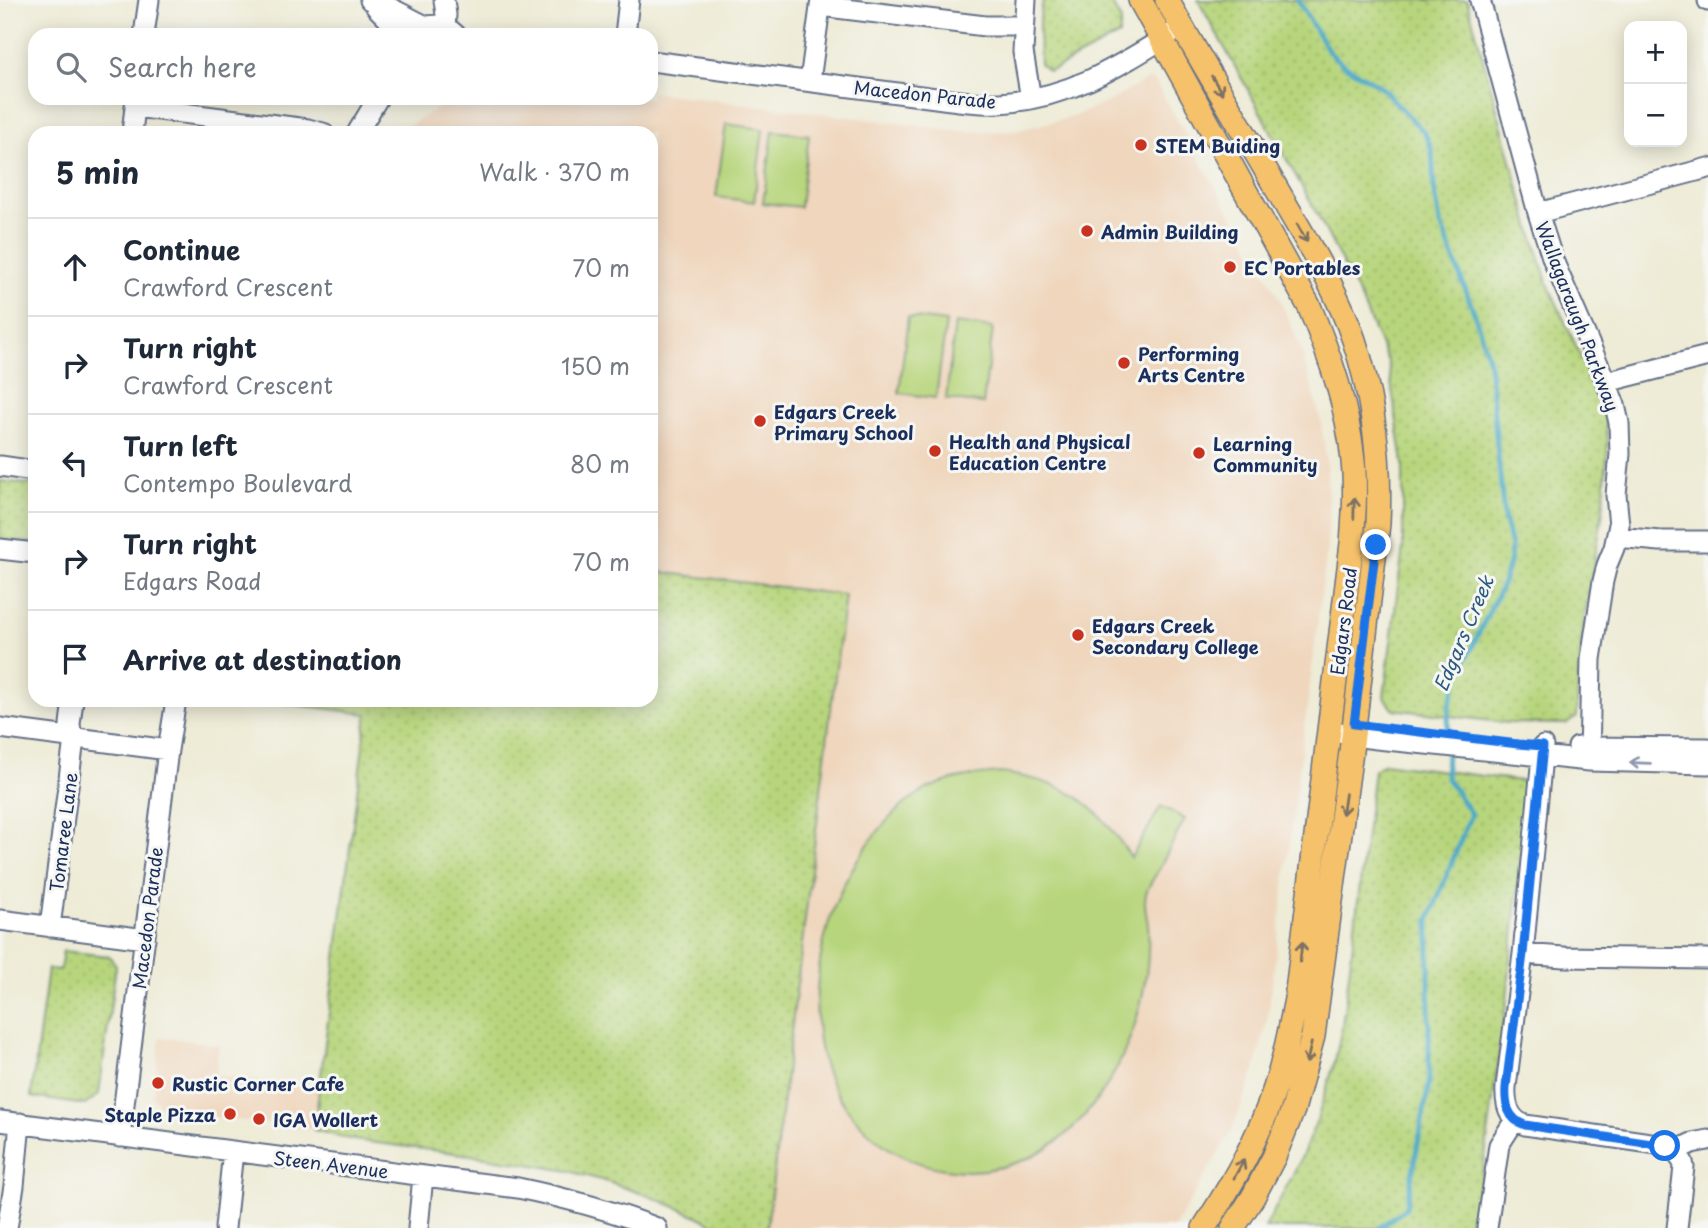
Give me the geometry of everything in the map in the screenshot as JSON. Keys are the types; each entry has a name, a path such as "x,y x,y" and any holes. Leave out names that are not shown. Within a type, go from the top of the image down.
{"main road":[{"name":"Edgars Road","path":"1140,0 1309,306 1328,352 1341,396 1353,462 1354,512 1296,999 1282,1067 1263,1121 1241,1166 1204,1228"},
{"name":"Edgars Road","path":"1167,0 1325,273 1350,330 1374,421 1380,489 1354,730 1313,1036 1293,1110 1274,1157 1233,1228"}],"street":[{"path":"145,28 149,0"},
{"path":"368,0 432,28"},
{"path":"368,0 395,28"},
{"path":"443,28 446,15 444,0"},
{"path":"626,28 629,0"},
{"path":"1026,0 1023,52 1031,99"},
{"name":"Wallagaraugh Parkway","path":"1480,0 1538,213 1558,272 1615,405 1620,437 1616,495 1619,525 1603,581 1591,659 1589,754"},
{"path":"810,81 820,3 985,26 1024,26"},
{"name":"Macedon Parade","path":"658,62 936,99 1000,103 1065,91 1089,81 1182,27"},
{"path":"133,126 136,105"},
{"path":"155,105 289,126"},
{"path":"362,126 376,105"},
{"path":"1538,213 1708,168"},
{"path":"1606,382 1708,356"},
{"path":"0,466 28,470"},
{"path":"1616,537 1708,541"},
{"path":"0,549 28,552"},
{"name":"Tomaree Lane","path":"50,927 74,747 70,724 72,707"},
{"name":"Macedon Parade","path":"120,1137 175,707"},
{"path":"0,728 168,750"},
{"path":"1330,729 1542,751 1708,764"},
{"path":"1589,754 1708,748"},
{"path":"1542,751 1523,954 1506,1087 1507,1107 1518,1123 1657,1144 1675,1151 1684,1167 1677,1228"},
{"path":"0,920 145,939"},
{"path":"1523,954 1708,959"},
{"path":"1487,1228 1499,1145 1515,1120"},
{"name":"Steen Avenue","path":"0,1121 518,1188 565,1198 657,1228"},
{"path":"7,1228 20,1123"},
{"path":"1675,1151 1692,1143 1708,1140"},
{"path":"225,1228 233,1151"},
{"path":"418,1228 423,1175"}],"shaded area":[{"name":"Edgars Creek Secondary College","path":"1148,79 1155,81 1278,296 1301,348 1321,421 1329,516 1327,548 1268,1016 1255,1069 1231,1132 1174,1228 767,1228 845,595 658,572 658,126 409,126 443,105 658,105 658,93 967,132 1015,131 1075,116 1110,101"},
{"path":"160,1037 219,1045 216,1075 319,1088 314,1130 163,1110 153,1096"}],"green space":[{"path":"1043,0 1110,0 1121,21 1119,35 1048,71 1040,64 1039,23"},
{"path":"1198,0 1467,0 1547,282 1600,399 1606,423 1608,442 1603,511 1585,614 1577,717 1566,724 1508,723 1393,709 1384,697 1403,547 1403,463 1388,362 1359,295 1317,214"},
{"path":"726,124 763,129 754,202 716,197"},
{"path":"773,131 809,135 800,207 763,203"},
{"path":"908,317 946,322 936,398 899,393"},
{"path":"955,323 993,328 983,404 946,399"},
{"path":"0,481 28,484 28,542 0,539"},
{"path":"658,572 845,595 767,1228 721,1228 649,1196 569,1171 353,1140 314,1130 367,714 313,707 658,707"},
{"path":"1384,763 1521,781 1528,790 1507,998 1475,1228 1265,1228 1300,1161 1317,1120 1335,1061 1342,1027 1374,770"},
{"path":"1001,773 1045,782 1078,798 1106,822 1131,858 1161,806 1185,819 1147,891 1145,901 1148,957 1142,999 1120,1062 1097,1099 1060,1139 1032,1156 986,1170 945,1169 910,1160 889,1149 861,1125 838,1095 823,1061 817,1028 821,958 828,925 843,887 865,849 893,815 908,801 934,786 962,778"},
{"path":"63,951 109,956 116,965 99,1094 85,1105 31,1097 48,969 60,970"}],"waterway":[{"name":"Edgars Creek","path":"1298,0 1331,54 1345,66 1380,86 1425,133 1432,151 1440,222 1475,315 1489,362 1504,517 1511,547 1510,560 1503,583 1458,676 1449,707 1447,741"},
{"name":"Edgars Creek","path":"1379,1228 1406,1208 1429,1084 1429,920 1471,814 1446,777 1447,751"}],"place":[{"name":"STEM Buiding","path":"1141,145"},
{"name":"Admin Building","path":"1087,231"},
{"name":"EC Portables","path":"1230,267"},
{"name":"Performing Arts Centre","path":"1124,363"},
{"name":"Edgars Creek Primary School","path":"760,421"},
{"name":"Health and Physical Education Centre","path":"935,451"},
{"name":"Learning Community","path":"1199,453"},
{"name":"Edgars Creek Secondary College","path":"1078,635"},
{"name":"Rustic Corner Cafe","path":"158,1083"},
{"name":"Staple Pizza","path":"230,1114"},
{"name":"IGA Wollert","path":"259,1119"}],"route":[{"path":"1376,545 1354,724 1543,746 1523,954 1505,1098 1510,1114 1518,1123 1525,1125 1665,1146"}]}
